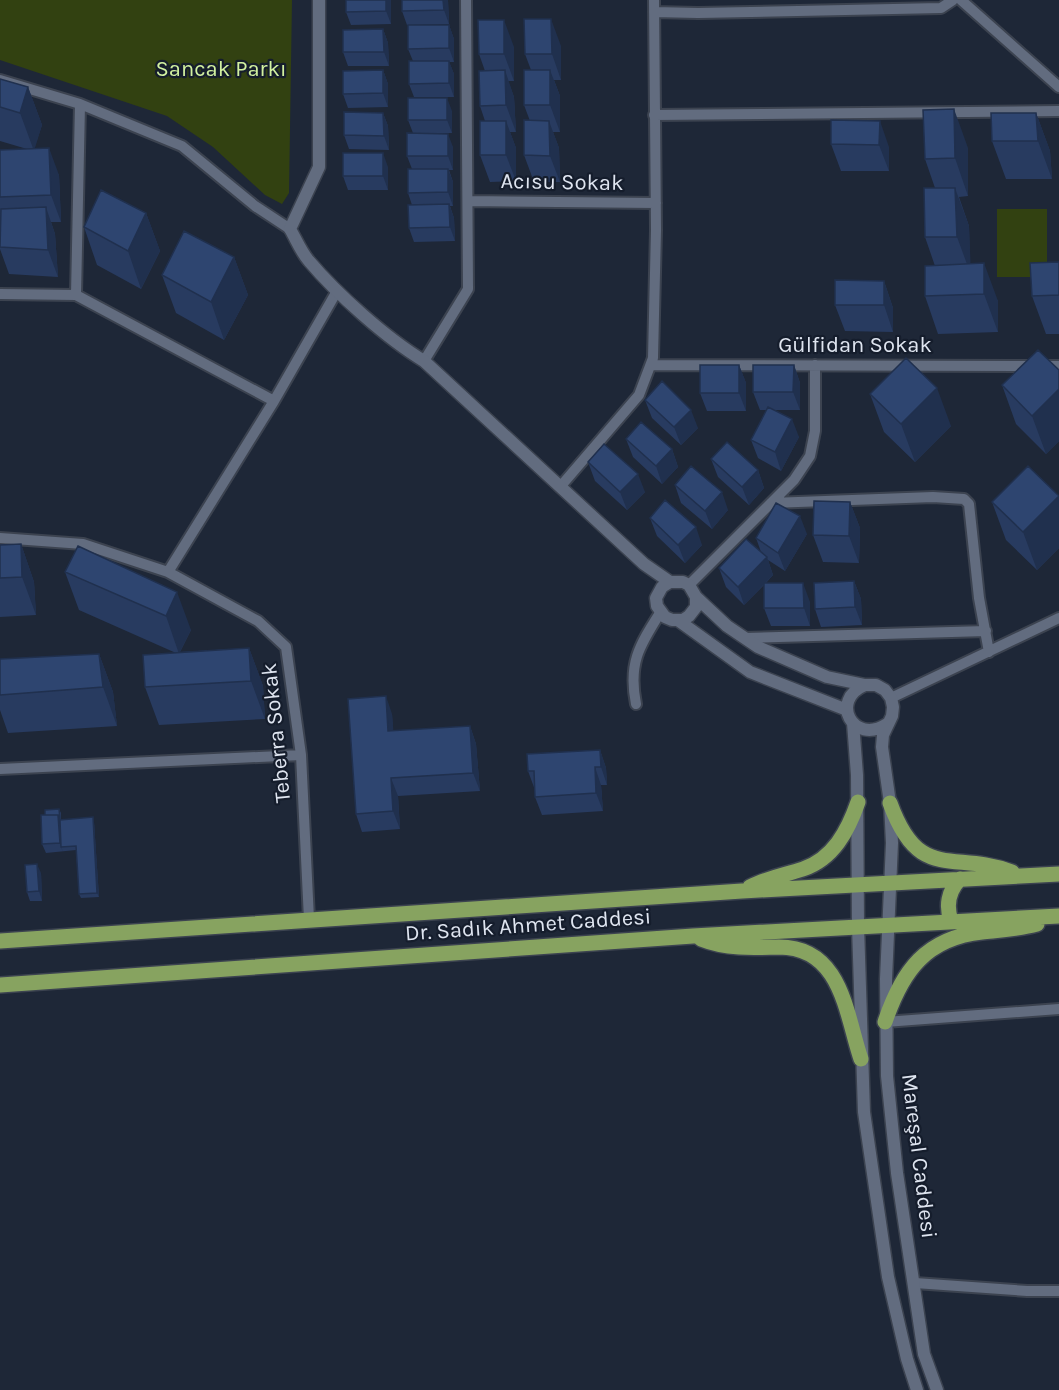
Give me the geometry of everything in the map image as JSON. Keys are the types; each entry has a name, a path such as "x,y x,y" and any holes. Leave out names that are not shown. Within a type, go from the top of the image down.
{"main road":[{"path":"742,891 822,860 842,837 858,802"},
{"path":"890,804 904,834 925,854 945,862 994,867 1023,876"},
{"name":"Dr. Sadık Ahmet Caddesi","path":"0,941 742,891 1059,874"},
{"path":"951,921 948,901 951,891 960,879"},
{"path":"885,1022 895,996 907,976 934,946 957,937 1026,927 1059,916"},
{"name":"Dr. Sadık Ahmet Caddesi","path":"0,985 693,936 1059,916"},
{"path":"693,936 733,947 794,949 819,961 831,972 843,995 861,1059"}],"street":[{"path":"290,229 319,167 320,0"},
{"path":"424,361 468,288 466,0"},
{"path":"560,487 639,395 653,358 656,203 654,0"},
{"path":"698,13 699,0"},
{"path":"654,12 941,8 952,0"},
{"path":"961,0 1059,87"},
{"path":"0,80 80,104 182,146 255,206 290,229 307,259 337,291 404,349 424,361 644,564 670,582"},
{"path":"76,295 80,104"},
{"path":"654,115 1059,111"},
{"name":"Acısu Sokak","path":"468,201 656,203"},
{"path":"168,572 274,400 337,291"},
{"path":"0,294 76,295 274,400"},
{"name":"Gülfidan Sokak","path":"651,365 1059,366"},
{"path":"689,585 794,480 810,456 815,431 815,365"},
{"path":"771,503 933,497 964,499 969,504 979,598 989,652"},
{"name":"Teberra Sokak","path":"0,537 83,544 168,572 258,621 286,647 301,755 309,919"},
{"path":"644,564 658,593"},
{"path":"847,710 750,672 679,621 660,613 657,606 658,593 670,582 683,582 689,585 696,597 727,626 759,647 828,677 865,685 876,685 885,690 891,698 892,716 887,724 879,729 869,731 860,729 853,723 847,710 851,694 857,688 865,685"},
{"path":"679,621 692,613 696,607 696,597"},
{"path":"636,704 632,684 633,668 642,640 660,613"},
{"path":"891,698 1059,618"},
{"path":"745,638 986,631"},
{"name":"Mareşal Caddesi","path":"853,723 858,802 858,926 864,1112 888,1277 907,1359 917,1390"},
{"name":"Mareşal Caddesi","path":"887,724 882,747 890,804 892,843 885,1022 891,1114 924,1354 937,1390"},
{"path":"0,769 301,755"},
{"path":"885,1022 1059,1010"},
{"path":"915,1283 1059,1292"}],"green space":[{"name":"Sancak Parkı","path":"0,0 292,0 289,193 282,204 265,195 213,147 167,116 0,60"},
{"path":"997,209 1047,209 1047,277 997,277"}],"building":[{"path":"346,0 386,0 386,11 346,12"},
{"path":"402,0 443,0 444,10 402,11"},
{"path":"524,19 551,19 552,54 525,54"},
{"path":"478,20 504,20 504,54 479,54"},
{"path":"408,25 449,25 449,48 408,49"},
{"path":"383,29 384,52 343,52 343,30"},
{"path":"409,61 449,61 449,83 409,84"},
{"path":"383,70 383,93 343,94 343,71"},
{"path":"505,70 506,105 480,106 479,71"},
{"path":"524,70 550,70 550,105 524,105"},
{"path":"0,79 28,87 20,113 0,107"},
{"path":"408,98 447,98 447,120 408,120"},
{"path":"954,109 955,158 925,159 923,110"},
{"path":"344,112 383,113 384,136 344,135"},
{"path":"991,113 1036,113 1038,141 992,141"},
{"path":"524,120 549,121 550,156 524,155"},
{"path":"831,120 880,121 879,145 831,144"},
{"path":"480,121 506,121 506,155 480,155"},
{"path":"407,133 448,134 448,156 407,156"},
{"path":"49,148 51,195 0,197 0,150"},
{"path":"343,153 383,153 383,176 343,176"},
{"path":"408,169 448,169 448,192 408,193"},
{"path":"924,188 955,188 957,237 925,237"},
{"path":"101,190 146,213 128,251 84,227"},
{"path":"449,204 450,227 409,228 408,205"},
{"path":"46,207 48,250 0,247 1,209"},
{"path":"184,231 234,257 211,302 162,275"},
{"path":"1059,262 1059,295 1032,296 1030,263"},
{"path":"984,263 984,294 925,296 925,266"},
{"path":"835,280 884,281 884,305 835,305"},
{"path":"1038,350 1059,370 1059,389 1032,416 1002,385"},
{"path":"906,358 937,388 901,424 870,394"},
{"path":"700,365 739,365 739,393 700,393"},
{"path":"753,365 794,365 793,392 753,392"},
{"path":"662,381 691,410 674,427 645,400"},
{"path":"768,407 792,419 775,452 751,440"},
{"path":"641,422 672,449 656,466 626,439"},
{"path":"727,442 758,470 742,487 711,459"},
{"path":"604,444 638,474 620,492 588,462"},
{"path":"691,466 722,492 705,511 675,485"},
{"path":"1028,466 1059,496 1023,532 992,502"},
{"path":"665,500 696,527 678,545 650,518"},
{"path":"814,501 850,502 849,536 813,535"},
{"path":"776,503 800,516 778,553 756,538"},
{"path":"746,539 767,557 738,587 719,568"},
{"path":"21,544 22,577 0,578 0,545"},
{"path":"78,546 177,592 166,616 65,572"},
{"path":"854,581 855,607 815,609 814,583"},
{"path":"764,583 803,583 804,608 764,608"},
{"path":"249,648 251,681 145,687 143,655"},
{"path":"99,654 103,687 0,695 0,659"},
{"path":"386,696 388,731 470,726 473,773 391,778 393,811 356,814 348,699"},
{"path":"600,750 601,767 595,767 596,793 535,797 534,771 528,771 527,754"},
{"path":"59,809 60,819 58,815 45,815 45,810"},
{"path":"41,815 58,815 60,843 42,844"},
{"path":"93,817 97,893 79,894 76,846 61,847 60,820"},
{"path":"37,864 39,891 27,892 25,865"}]}
